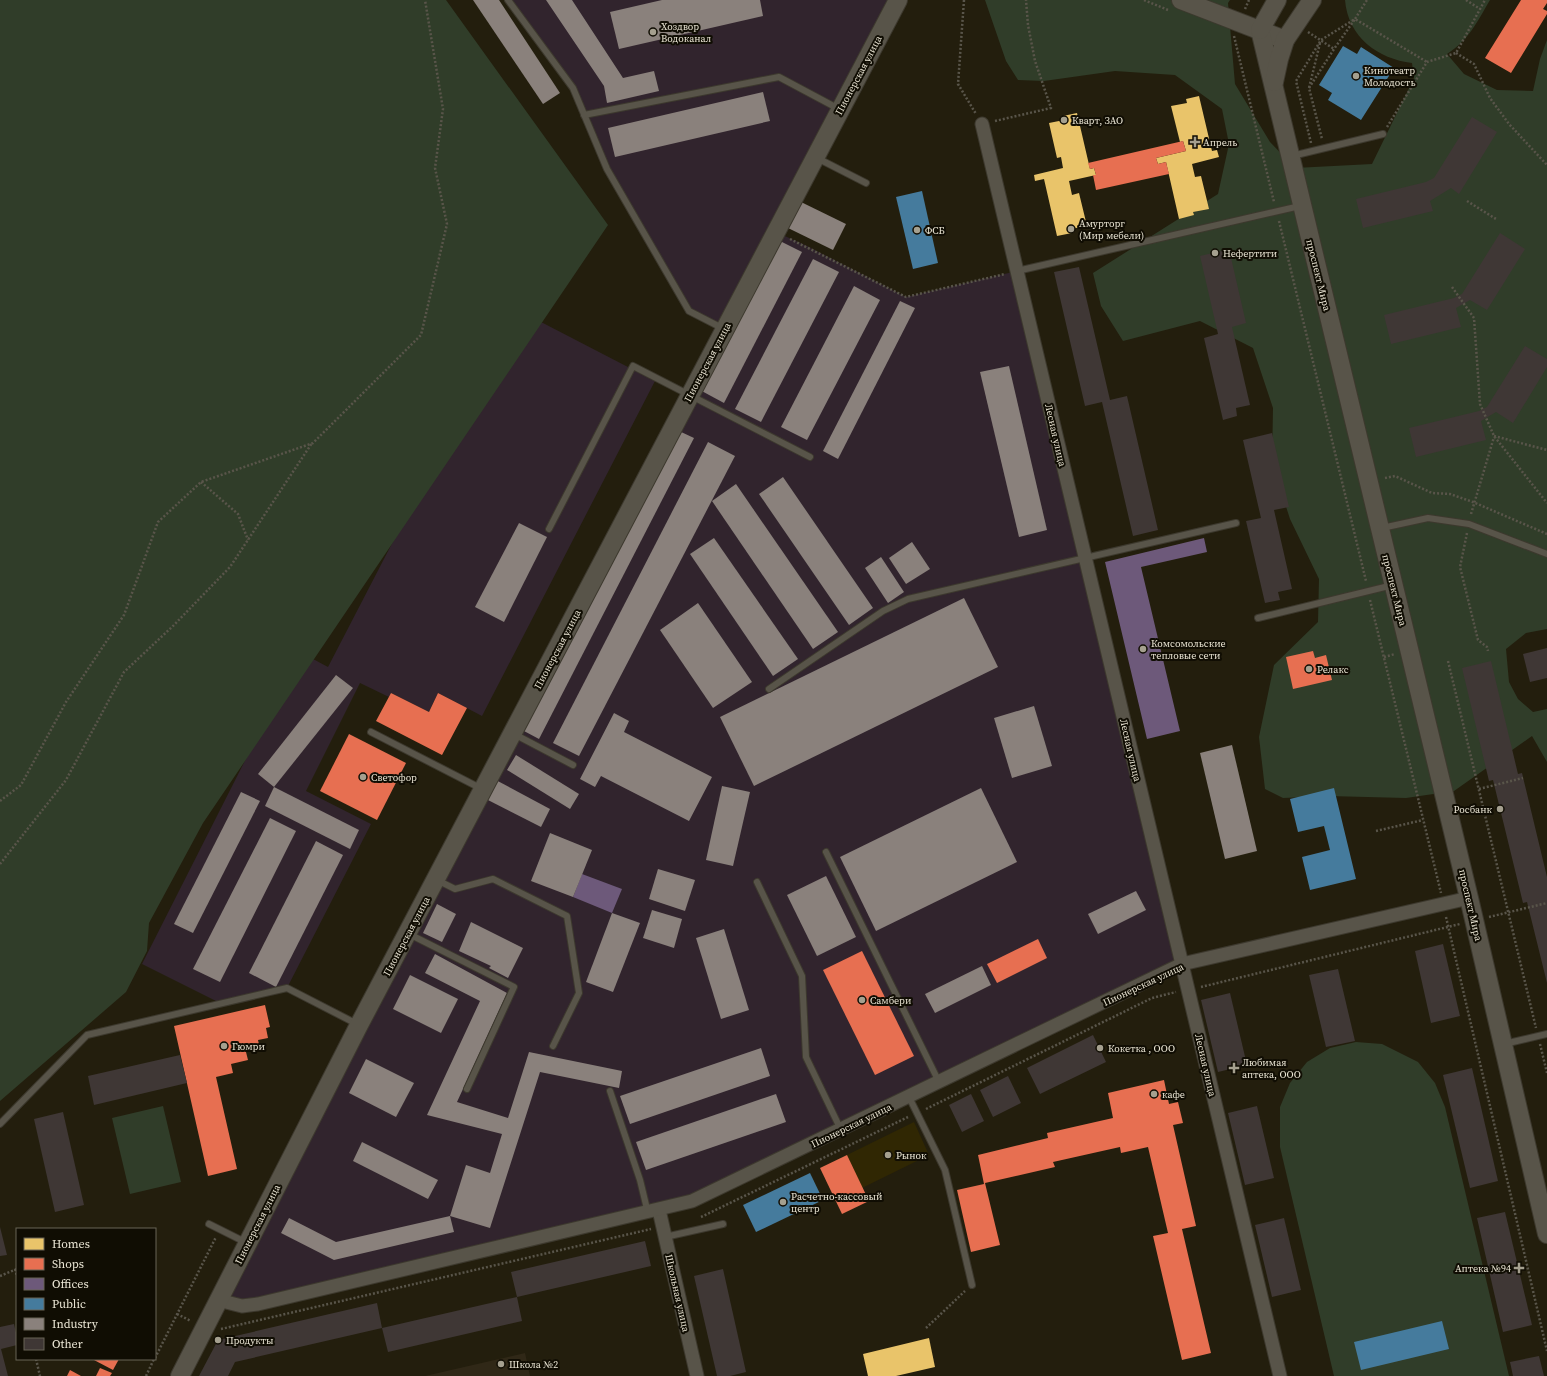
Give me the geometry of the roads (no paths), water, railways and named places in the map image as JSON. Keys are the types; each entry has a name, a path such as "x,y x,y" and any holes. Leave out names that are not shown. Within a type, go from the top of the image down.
{"street":[{"name":"Пионерская улица","path":"180,1376 359,1025 898,0"},
{"path":"1181,0 1285,40"},
{"path":"1260,30 1277,0"},
{"path":"1273,85 1285,40 1312,0"},
{"name":"проспект Мира","path":"1260,30 1273,85 1299,154 1302,205 1469,898 1547,1234"},
{"name":"Лесная улица","path":"982,124 1280,1376"},
{"name":"Пионерская улица","path":"218,1300 242,1306 258,1304 692,1201 842,1130 1182,964 1469,898"},
{"name":"Школьная улица","path":"653,1211 665,1237 697,1376"}],"lane":[{"path":"508,0 573,88 607,169 689,311 725,329"},
{"path":"584,115 779,78 840,110"},
{"path":"1299,154 1382,134"},
{"path":"815,157 866,183"},
{"path":"1017,272 1302,205"},
{"path":"549,529 633,366 810,457"},
{"path":"1380,529 1428,518 1469,524 1547,554"},
{"path":"769,689 883,611 908,599 1236,523"},
{"path":"1258,618 1394,585"},
{"path":"371,732 483,789"},
{"path":"512,733 574,765"},
{"path":"826,852 939,1083"},
{"path":"436,879 455,888 493,879 567,916 579,993 553,1046"},
{"path":"757,882 802,976 806,1057 842,1130"},
{"path":"408,933 514,987 467,1089"},
{"path":"0,1124 87,1035 287,988 359,1025"},
{"path":"1503,1045 1547,1034"},
{"path":"610,1091 640,1180 653,1211"},
{"path":"909,1097 945,1170 972,1285"},
{"path":"209,1224 248,1244"},
{"path":"665,1237 723,1224"}],"place":[{"name":"Хоздвор Водоканал","path":"653,32"},
{"name":"Кинотеатр Молодость","path":"1356,76"},
{"name":"Кварт, ЗАО","path":"1064,120"},
{"name":"Апрель","path":"1195,142"},
{"name":"Амурторг (Мир мебели)","path":"1071,229"},
{"name":"ФСБ","path":"917,230"},
{"name":"Нефертити","path":"1215,253"},
{"name":"Комсомольские тепловые сети","path":"1143,649"},
{"name":"Релакс","path":"1309,669"},
{"name":"Светофор","path":"363,777"},
{"name":"Росбанк","path":"1500,809"},
{"name":"Самбери","path":"862,1000"},
{"name":"Гюмри","path":"224,1046"},
{"name":"Кокетка , ООО","path":"1100,1048"},
{"name":"Любимая аптека, ООО","path":"1234,1068"},
{"name":"кафе","path":"1154,1094"},
{"name":"Рынок","path":"888,1155"},
{"name":"Расчетно-кассовый центр","path":"783,1202"},
{"name":"Аптека №94","path":"1519,1268"},
{"name":"Продукты","path":"218,1340"},
{"name":"Школа №2","path":"501,1364"}]}
